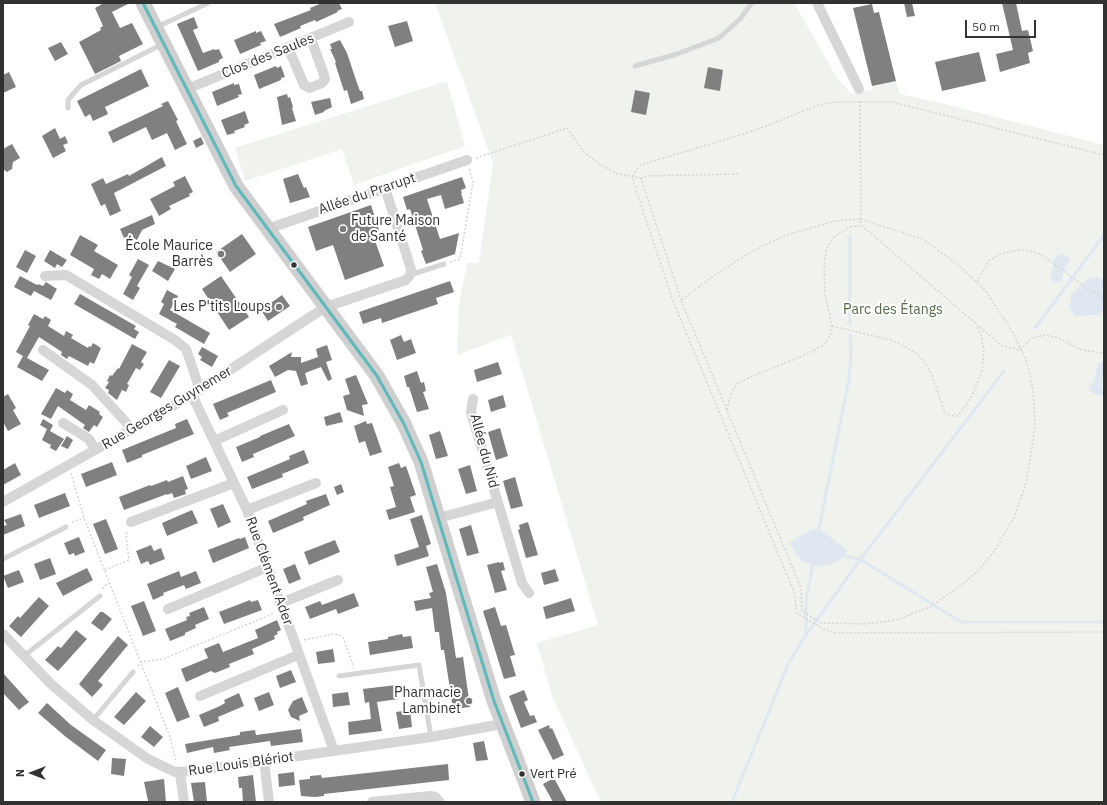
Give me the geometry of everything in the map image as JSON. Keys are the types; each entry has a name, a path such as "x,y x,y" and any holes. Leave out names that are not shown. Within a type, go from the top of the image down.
{"main road":[{"path":"143,3 236,186 377,376 404,424 421,462 494,702 533,802"}],"street":[{"path":"818,3 859,89"},
{"name":"Clos des Saules","path":"187,89 349,22"},
{"path":"288,48 304,85 310,88 322,84 324,78 323,72 311,39"},
{"name":"Allée du Prarupt","path":"268,230 467,160"},
{"path":"385,188 411,269 410,275"},
{"name":"Rue Clément Ader","path":"45,276 66,275 175,340 186,349 196,393 214,441 247,510 298,655 334,751"},
{"name":"Rue Georges Guynemer","path":"3,502 133,430 196,393 326,307 406,280 410,275"},
{"path":"43,350 92,385 133,430"},
{"name":"Allée du Nid","path":"473,399 471,412 522,583 529,593"},
{"path":"214,441 283,410"},
{"path":"63,423 89,439 96,450"},
{"path":"247,510 316,482"},
{"path":"131,522 234,483"},
{"name":"Allée du Nid","path":"439,518 498,502"},
{"path":"168,608 268,567"},
{"path":"282,606 338,580"},
{"name":"Rue Louis Blériot","path":"3,634 51,684 93,720 148,759 169,770 180,773 431,737 502,724"},
{"path":"200,696 298,655"},
{"path":"264,761 269,802"},
{"path":"180,773 184,802"},
{"path":"372,802 430,796 435,797 440,802"}],"lane":[{"path":"156,27 208,3"},
{"path":"635,66 677,54 719,38 740,19 752,3"},
{"path":"68,108 68,100 81,85 164,44"},
{"path":"410,275 444,264"},
{"path":"3,559 66,527"},
{"path":"24,656 100,596"},
{"path":"340,676 419,665 431,737"},
{"path":"93,720 133,672"}],"path":[{"path":"859,89 861,225 1002,346 1020,350"},
{"path":"1104,155 892,102 860,101 826,103 816,106 756,130 641,165 633,176 633,181 673,301 794,592 797,613 835,633 1104,632"},
{"path":"444,264 460,259 473,182 467,160 567,128 578,145 590,158 617,174 633,176 641,179 647,176 739,174"},
{"path":"641,179 681,300 801,588 802,611 818,622 845,624 896,620 930,607 936,603 973,575 996,549 1015,515 1026,484 1035,421 1033,392 1025,358 1012,331 985,290 957,264 923,239 860,219 835,220 786,235 751,252 718,273 681,300"},
{"path":"727,410 730,396 737,384 807,354 824,344 832,332 825,295 824,269 826,250 833,238 839,233 850,227 861,225"},
{"path":"977,282 989,261 1000,254 1018,250 1027,250 1040,254 1065,270 1088,289 1104,298"},
{"path":"832,326 890,340 914,352 928,367 946,414 957,416 972,396 982,371 984,352 981,336 976,323"},
{"path":"1020,350 1032,338 1046,335 1059,338 1079,349 1104,353"},
{"path":"68,466 84,518 170,738 176,762 180,762"},
{"path":"66,527 71,523 84,518"},
{"path":"105,570 128,560 126,535 131,522"},
{"path":"100,596 104,586 110,583"},
{"path":"141,662 163,659 282,606"},
{"path":"294,641 334,634 342,636 356,673"}],"green space":[{"name":"Parc des Étangs","path":"435,3 794,3 836,76 851,94 873,90 872,86 896,81 900,94 945,104 1104,145 1104,802 601,802 552,696 537,643 598,625 511,335 457,355 459,304 467,263 479,263 493,163"},
{"path":"447,81 465,146 354,185 342,149 245,181 235,148"}],"shaded area":[{"path":"1064,254 1070,259 1063,273 1062,280 1055,283 1051,279 1054,259 1058,255"},
{"path":"1098,276 1104,281 1104,307 1100,315 1075,316 1070,308 1071,295 1087,279"},
{"path":"1104,361 1104,379 1102,381 1102,388 1104,389 1104,396 1097,395 1088,390 1094,379 1098,363"},
{"path":"813,529 822,531 848,550 840,560 829,565 817,566 806,563 797,556 790,542"}],"building":[{"path":"104,3 130,3 112,12 120,28 132,23 143,44 119,56 121,61 95,74 79,42 101,30 100,28 103,26 95,8"},
{"path":"322,3 339,3 342,9 316,22 315,20 300,26 301,28 280,37 274,24 311,10 310,8"},
{"path":"904,3 912,3 915,16 907,17"},
{"path":"1002,3 1016,3 1022,31 1028,30 1033,51 1028,53 1030,63 1000,72 996,54 1013,50"},
{"path":"872,4 874,13 879,12 896,81 872,86 853,8"},
{"path":"194,17 198,28 193,30 203,53 214,49 219,49 223,58 219,60 219,62 198,71 177,24"},
{"path":"407,21 413,41 395,47 388,26"},
{"path":"256,31 256,33 261,31 266,41 260,43 261,45 240,54 234,40"},
{"path":"340,40 347,53 364,99 351,104 347,90 344,91 335,63 336,62 330,49 332,49 330,44"},
{"path":"61,42 68,54 55,61 48,48"},
{"path":"979,52 986,81 942,91 935,62"},
{"path":"276,66 277,68 281,66 285,77 259,89 254,75"},
{"path":"708,67 723,70 720,91 704,88"},
{"path":"141,69 149,86 105,107 108,114 93,121 90,114 85,117 77,101"},
{"path":"9,72 16,87 3,93 3,75"},
{"path":"234,83 234,85 239,84 242,94 238,95 239,97 217,106 212,92"},
{"path":"635,90 650,93 646,115 631,112"},
{"path":"287,94 288,98 290,97 296,121 282,125 277,97"},
{"path":"330,98 332,107 315,115 311,102"},
{"path":"168,101 178,120 176,121 187,144 175,150 167,133 152,140 146,127 113,143 108,132 163,106 161,104"},
{"path":"245,111 249,123 244,125 245,127 234,131 235,133 227,135 221,120"},
{"path":"55,128 60,139 65,136 68,143 63,145 66,151 53,158 42,136"},
{"path":"201,137 204,144 196,148 193,141"},
{"path":"12,144 20,158 13,162 12,169 7,172 3,169 3,149"},
{"path":"162,157 166,166 114,193 121,211 110,216 105,204 101,206 91,184 103,178 106,184 128,174 129,176"},
{"path":"298,174 310,197 290,203 283,179"},
{"path":"185,176 193,192 189,194 190,196 169,206 171,209 159,216 150,199 175,186 173,182"},
{"path":"462,177 466,188 461,190 464,203 445,209 441,195 427,199 440,239 459,233 455,254 426,264 410,209 407,210 403,197"},
{"path":"371,205 379,230 372,232 384,266 345,280 333,245 316,251 308,227"},
{"path":"152,215 155,224 142,230 137,240 130,236 124,238 120,229"},
{"path":"242,234 256,254 230,272 216,252"},
{"path":"80,235 98,245 94,251 118,265 110,279 102,274 99,279 91,275 94,269 70,255"},
{"path":"25,250 36,256 27,273 16,267"},
{"path":"50,250 67,260 62,267 57,264 55,268 44,261"},
{"path":"138,259 149,265 137,286 140,288 133,300 123,294 132,277 129,275"},
{"path":"158,261 175,269 168,281 152,271"},
{"path":"20,276 37,285 43,286 46,282 57,289 51,300 34,291 31,296 14,287"},
{"path":"221,276 249,317 229,330 202,289"},
{"path":"450,281 454,292 436,298 438,304 382,323 381,318 363,324 359,312"},
{"path":"167,290 178,296 170,310 210,333 204,344 175,327 177,324 159,314 164,304 161,302"},
{"path":"80,294 136,326 134,329 139,332 135,339 74,304"},
{"path":"282,295 290,306 268,321 261,310"},
{"path":"34,314 43,319 45,316 51,320 48,326 64,336 66,331 73,335 71,338 88,348 89,346 91,347 93,343 101,348 94,364 90,362 88,366 69,356 67,359 61,355 62,352 39,337 27,358 49,370 42,381 17,367 23,356 16,352 30,326 28,325"},
{"path":"401,335 404,342 411,339 416,353 397,360 390,340"},
{"path":"132,344 147,352 141,362 144,364 140,370 136,368 127,384 129,385 126,392 122,390 117,400 108,393 109,390 105,388 109,382 107,381 110,375 112,376 118,368 119,369"},
{"path":"327,345 332,360 326,362 332,379 328,381 321,367 305,373 308,384 301,386 296,371 288,370 275,377 269,366 292,352 291,357 301,357 301,363 318,357 316,349"},
{"path":"202,347 218,356 212,367 200,360 202,357 198,354"},
{"path":"169,360 180,366 161,398 150,392"},
{"path":"498,362 502,374 477,382 474,370"},
{"path":"417,371 421,383 424,382 426,391 423,392 429,409 417,412 404,376"},
{"path":"356,375 368,404 362,405 364,416 347,410 343,396 350,394 345,379"},
{"path":"271,380 276,392 227,413 229,416 220,420 213,404"},
{"path":"56,388 65,393 67,390 73,394 70,400 86,410 89,405 100,412 99,414 103,417 97,427 94,425 89,432 83,428 85,425 58,406 51,419 41,414"},
{"path":"8,394 16,408 13,410 21,424 8,431 3,422 3,397"},
{"path":"503,395 506,407 491,412 488,400"},
{"path":"340,412 343,422 326,426 324,417"},
{"path":"43,419 53,425 50,431 64,439 56,451 50,448 51,445 42,440 47,429 40,425"},
{"path":"187,419 194,434 142,455 142,457 127,463 122,450 176,428 175,424"},
{"path":"366,421 367,424 372,423 382,452 370,456 365,441 359,443 354,426"},
{"path":"289,424 295,436 253,454 254,457 242,462 236,447"},
{"path":"500,428 508,456 496,460 488,432"},
{"path":"440,431 448,456 436,459 429,435"},
{"path":"67,436 73,440 68,449 61,446"},
{"path":"304,450 309,463 282,474 283,477 252,489 247,477 290,459 289,456"},
{"path":"206,457 212,471 191,479 186,466"},
{"path":"112,462 117,475 86,487 81,474"},
{"path":"15,463 21,475 3,485 3,470"},
{"path":"399,463 401,468 406,466 416,495 410,497 415,512 389,520 386,510 396,507 390,487 394,486 388,467"},
{"path":"470,465 477,491 466,494 458,469"},
{"path":"183,476 188,489 185,490 186,494 174,498 172,493 167,494 124,510 119,497 150,485 151,486 167,480 168,482"},
{"path":"515,477 523,506 511,509 503,481"},
{"path":"341,484 344,492 337,495 334,487"},
{"path":"65,493 70,506 39,518 34,505"},
{"path":"326,494 330,505 303,517 304,520 273,533 268,521 307,504 306,501"},
{"path":"223,504 231,522 218,528 210,509"},
{"path":"192,510 198,523 167,536 162,523"},
{"path":"21,514 25,526 3,535 3,526 7,525 4,520"},
{"path":"422,515 431,544 426,546 429,556 397,566 394,555 419,547 410,519"},
{"path":"106,519 118,549 105,554 93,524"},
{"path":"528,522 538,555 526,558 518,530 520,529 519,525"},
{"path":"471,525 479,553 467,556 459,529"},
{"path":"79,537 85,552 75,556 74,553 69,555 64,543"},
{"path":"245,537 249,548 213,563 208,550"},
{"path":"335,540 340,552 309,565 304,552"},
{"path":"151,545 154,551 161,548 165,559 150,565 148,561 141,564 136,551"},
{"path":"50,558 56,574 40,580 34,564"},
{"path":"503,562 505,570 501,571 507,590 495,593 487,565"},
{"path":"295,564 301,579 289,584 283,569"},
{"path":"437,564 446,593 456,658 463,657 470,707 453,709 444,650 441,650 439,632 435,632 432,608 416,611 414,601 431,598 429,593 433,592 426,567"},
{"path":"87,568 93,580 63,596 56,583"},
{"path":"555,569 559,581 544,585 541,573"},
{"path":"19,570 24,582 8,588 3,576"},
{"path":"179,571 181,577 196,571 201,583 186,589 184,585 163,593 164,595 153,600 147,584"},
{"path":"354,593 359,606 338,614 336,609 310,619 305,607 320,601 322,605"},
{"path":"39,597 49,606 21,637 9,626 18,616 20,618"},
{"path":"571,598 575,611 546,619 543,607"},
{"path":"250,600 251,602 258,600 262,610 224,624 219,612"},
{"path":"144,601 156,631 143,636 131,606"},
{"path":"204,607 209,619 195,625 196,628 185,633 185,635 170,641 165,629 187,620 186,617 190,616 189,613"},
{"path":"495,607 501,626 506,625 515,655 510,656 516,676 504,679 483,611"},
{"path":"100,612 103,612 112,619 102,631 91,623"},
{"path":"277,620 281,630 274,636 275,639 252,649 254,654 229,664 230,667 215,673 211,671 186,682 181,669 208,658 204,649 219,643 223,652 258,638 255,630"},
{"path":"76,630 87,639 58,671 45,660 58,646 61,648"},
{"path":"402,634 403,637 411,636 413,648 370,655 368,642 388,639 388,637"},
{"path":"118,636 128,645 98,681 103,685 92,697 79,684"},
{"path":"333,649 335,662 318,664 316,652"},
{"path":"291,670 296,682 280,688 276,676"},
{"path":"3,673 29,702 19,710 3,693"},
{"path":"396,685 398,699 377,702 382,731 349,735 348,722 371,719 369,702 365,703 363,689"},
{"path":"178,687 190,717 177,722 165,693"},
{"path":"524,690 528,700 524,702 530,716 534,715 537,722 521,728 509,696"},
{"path":"136,692 146,701 124,725 114,717"},
{"path":"269,692 274,705 259,711 254,698"},
{"path":"348,692 350,705 333,707 332,694"},
{"path":"239,693 244,706 218,717 219,721 204,727 199,715 220,706 225,703 224,700"},
{"path":"302,697 308,712 299,716 300,721 291,717 288,710 293,701"},
{"path":"47,703 71,725 106,750 98,761 66,737 38,713"},
{"path":"410,710 412,727 399,729 396,712"},
{"path":"549,725 550,729 552,728 564,755 553,760 538,730"},
{"path":"150,726 163,737 154,747 141,737"},
{"path":"301,729 303,742 271,746 270,741 229,747 230,750 214,753 213,747 187,753 185,744 240,735 240,732 255,730 256,735"},
{"path":"484,741 488,760 476,761 473,743"},
{"path":"112,758 126,759 124,776 111,774"},
{"path":"448,764 449,780 324,794 324,796 315,797 301,796 299,780 310,779 310,776 321,775 322,778"},
{"path":"294,772 295,785 279,787 278,774"},
{"path":"253,775 256,802 243,802 242,788 239,788 238,777"},
{"path":"554,778 567,802 553,802 543,784"},
{"path":"164,779 166,802 148,801 144,782"},
{"path":"205,782 207,802 194,802 191,783"}],"waterway":[{"path":"850,235 850,324"},
{"path":"1035,328 1104,235"},
{"path":"818,533 849,379 851,356 850,335"},
{"path":"806,635 860,560 1004,371"},
{"path":"840,555 859,559 961,622 1104,622"},
{"path":"732,802 789,662 806,635 806,601 813,562"}],"transit line":[{"path":"143,3 236,186 377,376 404,424 421,462 494,701 533,802"}],"place":[{"name":"Future Maison de Santé","path":"343,229"},
{"name":"École Maurice Barrès","path":"221,254"},
{"name":"Les P'tits Loups","path":"279,307"},
{"name":"Pharmacie Lambinet","path":"469,701"},
{"name":"Vert Pré","path":"522,774"}]}
